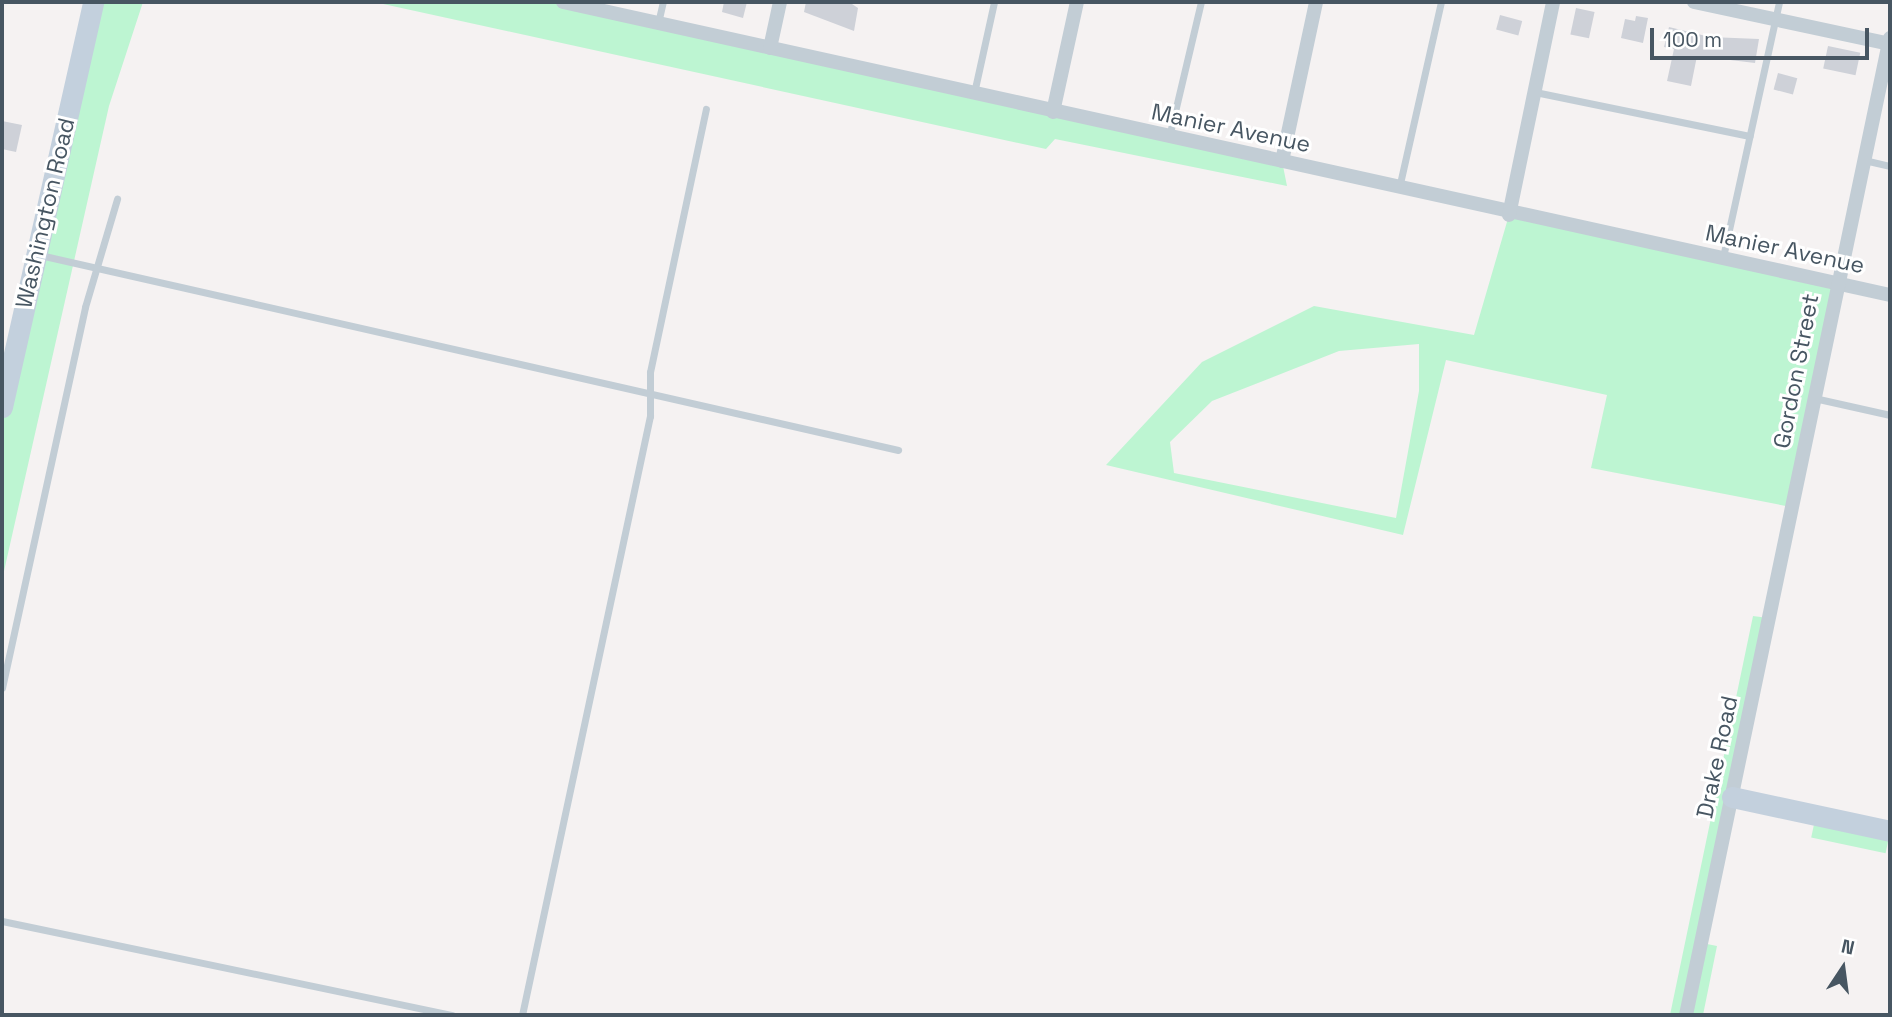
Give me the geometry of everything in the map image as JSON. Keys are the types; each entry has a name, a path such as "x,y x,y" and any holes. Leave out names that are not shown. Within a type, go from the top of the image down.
{"street":[{"name":"Washington Road","path":"2,407 93,2"},
{"name":"Manier Avenue","path":"563,2 1282,161 1509,215 1890,295"},
{"path":"770,48 780,2"},
{"path":"1053,112 1077,2"},
{"path":"1282,161 1316,2"},
{"path":"1509,215 1553,2"},
{"path":"1694,2 1890,42"},
{"name":"Gordon Street","path":"1791,507 1836,283 1890,42"},
{"name":"Drake Road","path":"1686,1015 1791,507"},
{"path":"1732,797 1890,831"}],"lane":[{"path":"659,23 663,2"},
{"path":"974,94 994,2"},
{"path":"1169,138 1201,2"},
{"path":"1399,189 1441,2"},
{"path":"1722,259 1779,2"},
{"path":"1534,92 1750,136"},
{"path":"523,1015 650,416 650,392 706,109"},
{"path":"1863,160 1890,166"},
{"path":"2,688 85,307 100,269 117,199"},
{"path":"36,255 898,450"},
{"path":"1814,398 1890,415"},
{"path":"2,921 452,1015"}],"green space":[{"path":"93,2 143,2 109,106 2,580 2,407"},
{"path":"374,2 563,2 1282,161 1287,186 1055,139 1046,149"},
{"path":"1509,215 1836,283 1791,507 1591,468 1607,395 1446,360 1403,535 1106,465 1202,362 1314,306 1474,335","holes":["1419,344 1419,391 1396,518 1174,473 1170,442 1212,401 1339,351"]},
{"path":"1753,616 1768,618 1702,943 1717,946 1703,1015 1670,1015"},
{"path":"1816,815 1890,831 1886,853 1811,837"}],"building":[{"path":"724,2 747,2 743,18 722,12"},
{"path":"806,2 849,2 858,8 854,31 804,12"},
{"path":"1576,8 1595,12 1589,38 1570,34"},
{"path":"1500,15 1522,21 1518,35 1496,29"},
{"path":"1636,16 1648,18 1643,43 1621,38 1625,19 1635,21"},
{"path":"1669,27 1710,37 1759,39 1755,63 1697,56 1691,86 1667,81 1674,49 1664,47"},
{"path":"1828,46 1860,53 1855,75 1823,68"},
{"path":"1778,73 1797,78 1793,95 1774,89"},
{"path":"2,121 22,125 16,152 2,149"}]}
